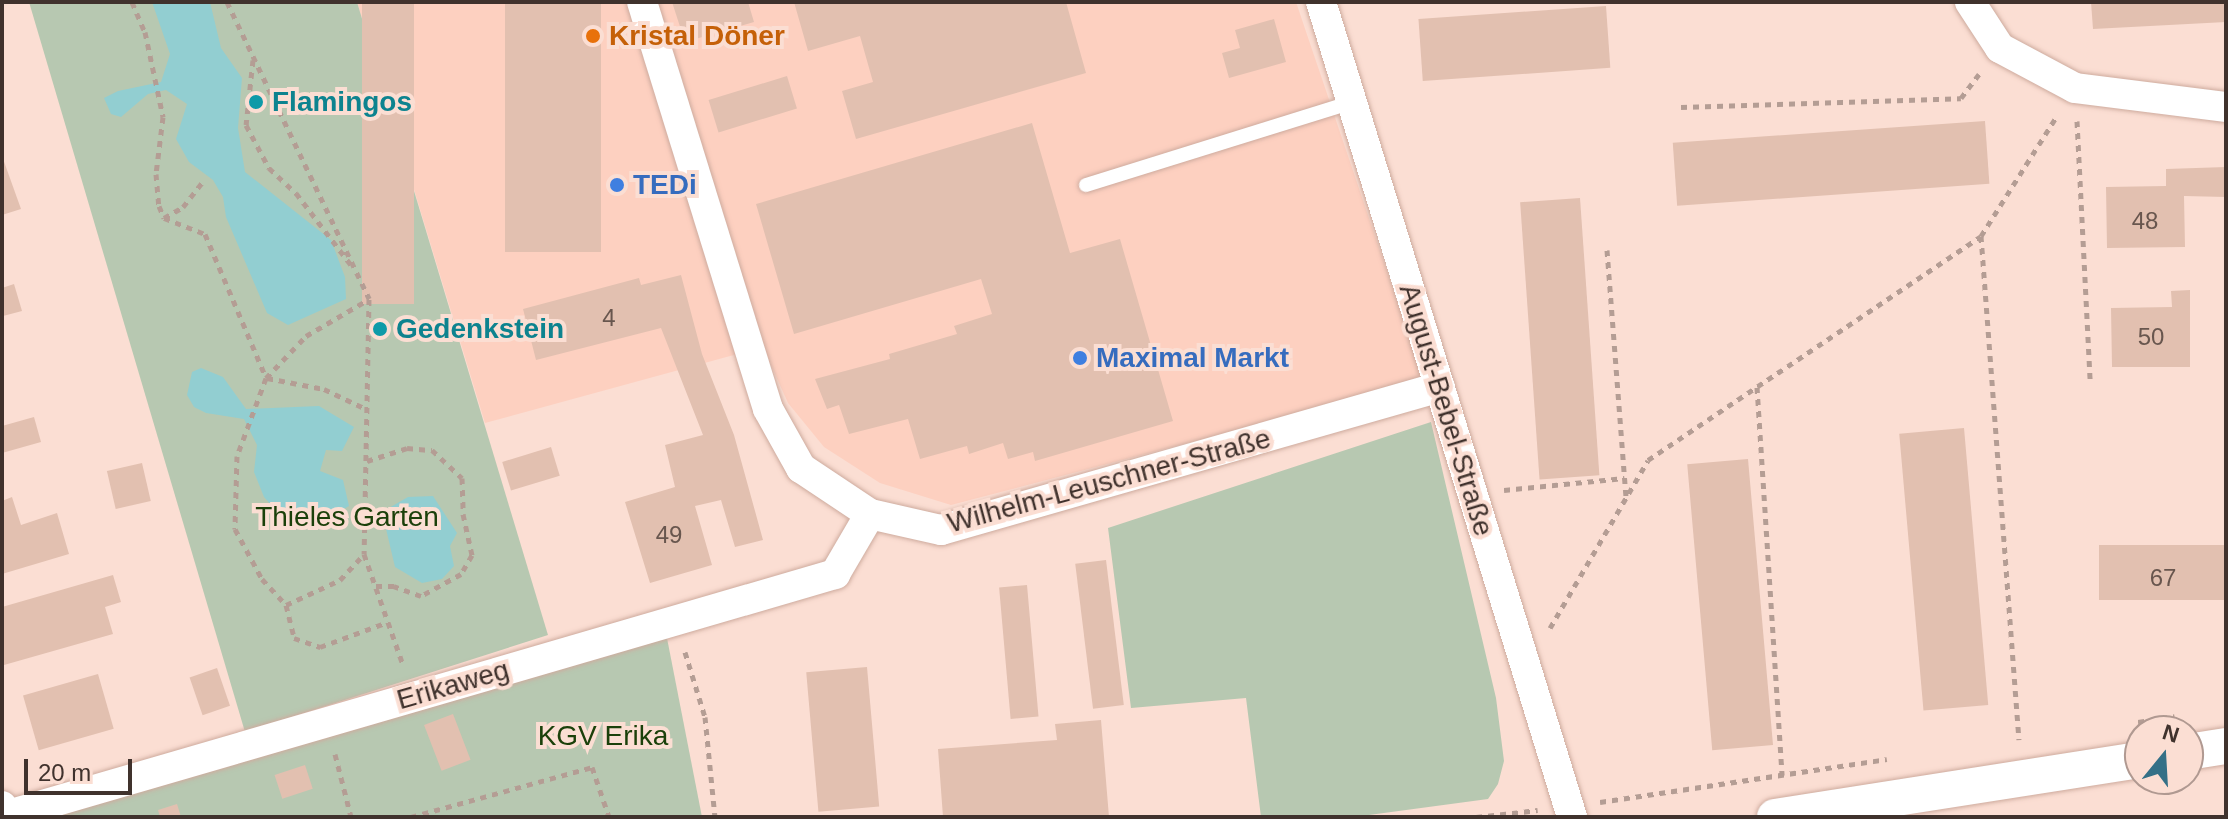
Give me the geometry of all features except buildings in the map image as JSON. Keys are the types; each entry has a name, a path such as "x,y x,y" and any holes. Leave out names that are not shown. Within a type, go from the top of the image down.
{"street":[{"name":"Wilhelm-Leuschner-Straße","path":"642,2 768,409 801,468 870,514 941,530 1440,387"},
{"name":"August-Bebel-Straße","path":"1321,2 1570,812"},
{"path":"1970,2 2000,48 2075,88 2226,107"},
{"name":"Erikaweg","path":"4,811 326,722 835,574 870,514"},
{"path":"2204,749 2226,746"},
{"path":"1775,817 2124,762"}],"lane":[{"path":"1086,185 1352,102"}],"path":[{"path":"132,2 145,32 163,117 156,183 164,218"},
{"path":"227,2 369,299 364,554 412,697"},
{"path":"1681,107 1961,98 2000,48"},
{"path":"253,59 246,125 269,168 296,193 356,271"},
{"path":"1525,671 1648,460 1981,236 2075,88"},
{"path":"2075,88 2090,379"},
{"path":"164,218 183,207 203,181"},
{"path":"164,218 205,234 266,378"},
{"path":"1981,236 2019,740"},
{"path":"1607,250 1626,499"},
{"path":"369,299 306,336 266,378 237,456 235,529 262,579 286,605 294,638 320,647 388,622"},
{"path":"266,378 324,389 368,410"},
{"path":"1757,387 1782,775"},
{"path":"367,461 407,448 432,450 462,478 463,514 472,555 461,574 421,596 394,586 376,586"},
{"path":"1472,493 1624,478"},
{"path":"286,605 340,580 364,554"},
{"path":"676,620 705,717 715,817"},
{"path":"326,722 351,817"},
{"path":"411,817 592,767 609,817"},
{"path":"1476,817 1570,812"}],"shaded area":[{"path":"357,2 1296,2 1424,381 951,505 880,483 824,447 788,403 763,347 485,423"}],"green space":[{"name":"Thieles Garten","path":"29,2 357,2 548,635 245,732"},
{"path":"1431,422 1496,698 1504,761 1498,784 1488,799 1354,817 1261,817 1246,698 1131,708 1108,528"},
{"name":"KGV Erika","path":"666,633 702,817 63,817 62,811"}],"water":[{"path":"152,2 210,2 221,48 242,78 238,128 245,172 331,240 345,277 346,299 288,325 267,313 226,217 223,197 213,180 189,162 176,139 187,104 166,90 148,94 121,117 111,114 104,98 118,91 161,82 170,54"},
{"path":"201,368 223,377 246,409 319,406 354,427 342,451 326,450 320,471 343,480 349,506 332,516 282,517 264,497 254,472 257,445 244,419 206,413 194,407 187,395 192,372"},
{"path":"433,496 457,533 450,546 454,566 442,579 422,583 395,567 382,512 408,497"}],"place":[{"name":"Kristal Döner","path":"593,36"},
{"name":"Flamingos","path":"256,102"},
{"name":"TEDi","path":"617,185"},
{"name":"Gedenkstein","path":"380,329"},
{"name":"Maximal Markt","path":"1080,358"}]}
